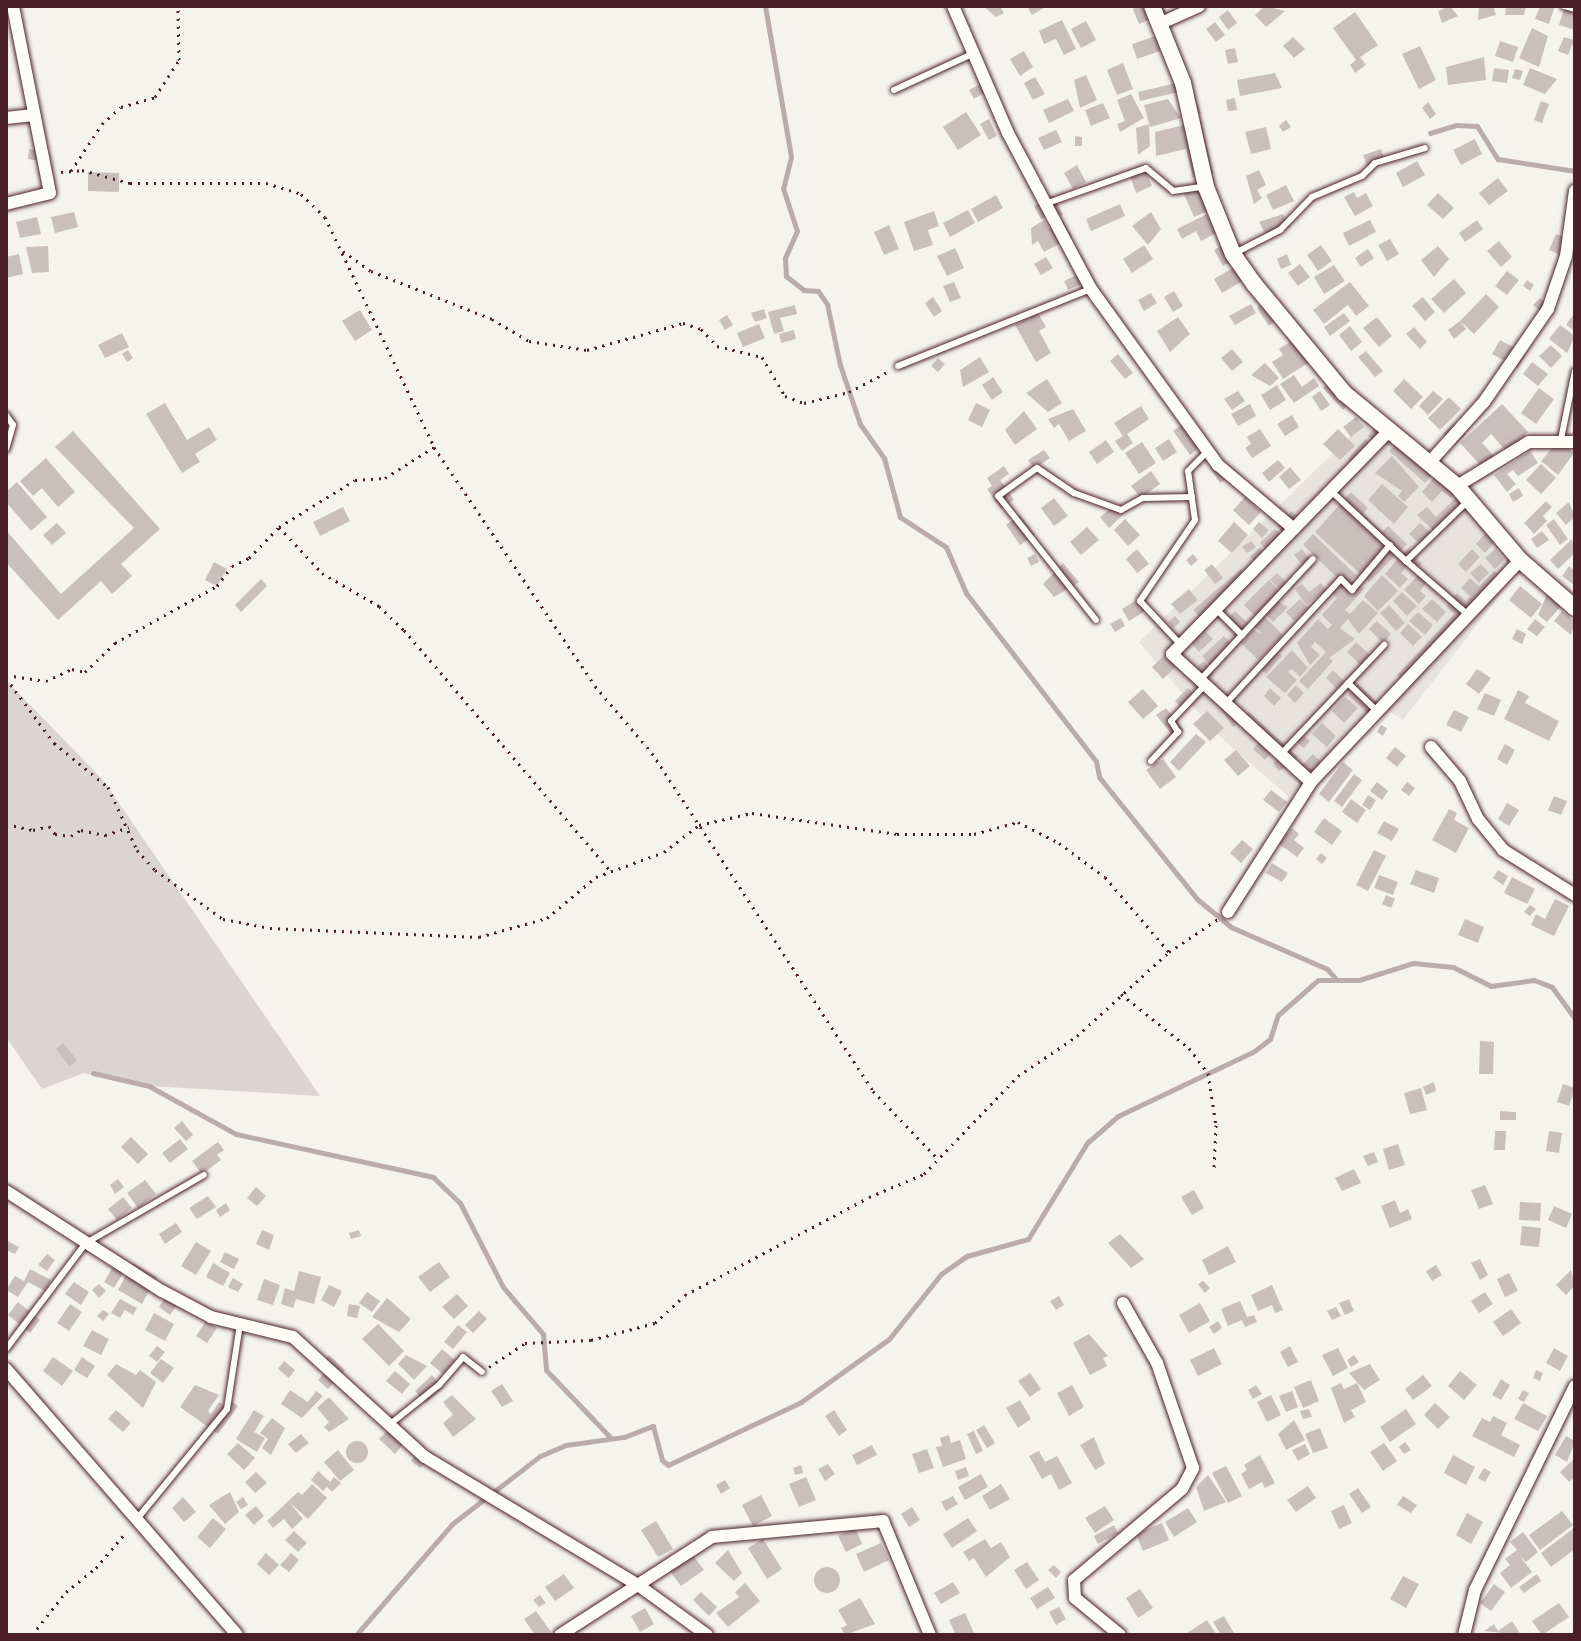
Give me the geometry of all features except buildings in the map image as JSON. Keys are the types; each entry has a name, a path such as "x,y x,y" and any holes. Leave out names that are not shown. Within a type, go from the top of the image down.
{"street":[{"path":"6,204 50,193 49,174 13,6"},
{"path":"953,6 976,53 1008,133 1091,289 1208,451 1294,529"},
{"path":"1152,6 1183,83 1206,187 1233,254 1344,393 1457,486 1520,560 1575,608"},
{"path":"1159,24 1199,6"},
{"path":"6,118 34,115"},
{"path":"1429,463 1484,402 1548,309 1566,256 1575,191"},
{"path":"1311,782 1172,654 1389,431"},
{"path":"1457,486 1529,442 1561,439 1575,442"},
{"path":"1228,912 1311,782 1466,613 1520,560"},
{"path":"1431,747 1460,781 1478,819 1503,850 1575,895"},
{"path":"6,1191 162,1291 211,1317 293,1337 425,1457 638,1585 707,1635"},
{"path":"1115,1633 1075,1598 1074,1580 1182,1489 1193,1468 1157,1363 1123,1303"},
{"path":"6,1369 237,1635"},
{"path":"1464,1635 1475,1590 1575,1386"},
{"path":"560,1635 712,1537 883,1521 930,1635"}],"lane":[{"path":"1564,6 1575,9"},
{"path":"894,90 976,53"},
{"path":"1233,254 1280,230 1312,197 1362,176 1375,163 1425,148"},
{"path":"1045,204 1146,168 1173,191 1206,187"},
{"path":"898,366 1091,289"},
{"path":"1561,439 1575,371"},
{"path":"6,415 13,425 6,449"},
{"path":"1181,645 1140,601 1195,520 1188,471 1208,451"},
{"path":"1096,620 998,496 1037,468 1074,493 1121,510 1143,498 1192,497"},
{"path":"1331,491 1466,613"},
{"path":"1406,561 1470,499"},
{"path":"1226,703 1341,579 1352,590 1390,545"},
{"path":"1151,761 1178,732 1171,721 1242,635 1313,559"},
{"path":"1216,609 1242,635"},
{"path":"1281,754 1384,645"},
{"path":"1348,683 1376,710"},
{"path":"6,1349 86,1243 204,1175"},
{"path":"137,1519 227,1409 240,1324"},
{"path":"389,1425 418,1404 463,1357 482,1372"}],"path":[{"path":"71,171 102,124 121,107 155,97 179,60 178,6"},
{"path":"49,174 71,171 130,183 266,183 301,194 325,217 434,447 595,686 652,753 873,1091 936,1157"},
{"path":"340,248 371,271 492,319 529,341 587,350 683,323 701,329 717,346 762,357 785,396 804,403 849,392 898,366"},
{"path":"6,676 46,681 72,669 85,672 115,643 217,586 232,566 249,558 279,527 355,480 385,478 434,447"},
{"path":"279,527 322,573 379,606 404,630 611,871"},
{"path":"6,676 54,743 108,787 137,850 155,870 223,919 270,928 479,937 547,918 596,877 664,852 699,825 752,813 897,834 974,834 1018,822 1059,843 1105,877 1169,952"},
{"path":"6,824 33,830 49,826 55,834 71,836 81,830 105,835 129,827"},
{"path":"482,1372 525,1343 591,1340 655,1323 685,1295 869,1197 924,1174 936,1157 1018,1076 1077,1036 1169,952 1228,912"},
{"path":"1121,994 1189,1048 1208,1073 1216,1125 1214,1169"},
{"path":"32,1635 137,1519"}],"shaded area":[{"path":"1363,424 1465,498 1524,564 1403,720 1389,711 1289,797 1217,734 1139,642"},
{"path":"6,680 103,780 320,1096 133,1085 84,1073 42,1089 6,1037"}],"waterway":[{"path":"765,6 791,157 783,188 797,231 785,258 786,276 804,290 818,291 827,304 840,365 860,424 884,458 900,517 946,547 966,593 1096,761 1099,777 1197,899 1231,927 1327,969 1335,978"},
{"path":"1430,133 1456,125 1477,126 1498,159 1575,171"},
{"path":"356,1635 452,1524 540,1456 566,1445 624,1437 653,1426 662,1460 668,1465 801,1402 889,1339 941,1274 967,1256 1028,1239 1087,1143 1118,1116 1253,1052 1270,1039 1278,1015 1318,980 1359,980 1413,963 1453,967 1491,986 1534,980 1552,987 1575,1019"},
{"path":"93,1073 149,1086 236,1134 433,1177 460,1203 503,1287 543,1334 546,1370 611,1438"}]}
